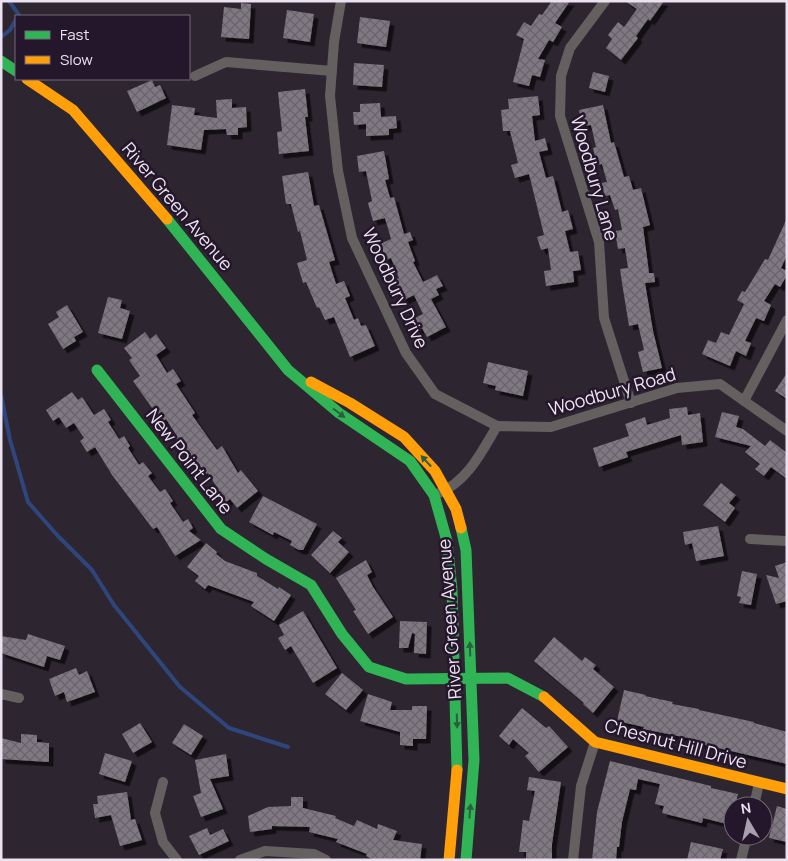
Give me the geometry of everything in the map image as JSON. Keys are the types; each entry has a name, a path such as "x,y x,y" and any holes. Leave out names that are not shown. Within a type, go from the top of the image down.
{"street":[{"name":"Woodbury Drive","path":"341,1 334,42 330,96 338,171 352,238 406,353 435,394 497,426"},
{"name":"Woodbury Lane","path":"606,1 570,48 561,76 560,116 599,242 604,318 631,402"},
{"path":"1,61 15,70"},
{"path":"195,76 226,62 332,71"},
{"name":"River Green Avenue","path":"28,80 73,110 153,201 288,370 339,413 410,461 434,495 447,541 452,590 456,680 458,760 449,860"},
{"path":"744,401 787,320"},
{"name":"New Point Lane","path":"97,370 221,529 266,559 311,585 342,634 369,667 406,679 456,680"},
{"name":"River Green Avenue","path":"288,370 350,403 404,437 435,471 456,509 466,550 474,760 466,860"},
{"name":"Woodbury Road","path":"497,426 551,427 677,388 720,384 787,431"},
{"path":"434,495 446,490 473,467 497,426"},
{"path":"750,539 787,541"},
{"name":"Chesnut Hill Drive","path":"456,680 508,678 542,695 595,742 787,789"},
{"path":"1,694 19,698"},
{"path":"573,860 581,786 595,742"},
{"path":"163,782 155,813 163,842 177,860"},
{"path":"756,796 759,782"},
{"path":"741,860 744,846"},
{"path":"240,860 265,851 314,854 326,860"}],"building":[{"path":"552,1 570,1 555,23 562,27 553,42 549,40 538,59 545,60 540,77 532,75 529,86 513,82 524,39 516,35 524,22 531,26 539,14 542,15"},
{"path":"625,1 664,1 650,21 648,19 636,36 638,38 621,60 606,48 612,39 608,35 618,22 624,27 637,9"},
{"path":"241,3 251,4 249,39 221,37 224,7 241,9"},
{"path":"287,10 314,14 310,42 283,38"},
{"path":"360,17 390,21 386,47 357,43"},
{"path":"354,63 384,65 382,87 353,85"},
{"path":"593,72 609,76 605,92 589,88"},
{"path":"152,80 155,87 160,85 166,98 137,112 127,91"},
{"path":"305,89 308,117 305,117 309,151 279,154 277,132 282,131 278,92"},
{"path":"538,96 540,115 532,116 535,141 545,138 548,150 539,152 546,178 553,176 562,212 568,210 573,229 565,231 570,252 578,251 581,270 573,271 574,282 546,286 544,271 551,270 548,248 541,250 537,237 544,235 529,174 515,178 511,165 518,163 510,131 503,131 501,110 509,109 508,99"},
{"path":"232,99 232,108 246,107 247,127 238,128 238,135 227,135 226,129 204,130 201,150 167,145 172,105 195,108 194,115 217,118 216,100"},
{"path":"380,103 381,117 396,116 397,128 389,129 389,135 366,136 366,124 354,125 353,112 360,112 360,104"},
{"path":"603,105 611,143 614,142 624,177 629,176 633,190 641,188 650,225 643,227 649,273 654,273 655,282 645,283 653,331 662,368 643,372 638,352 644,350 638,324 629,326 622,283 620,269 628,268 625,248 618,249 615,231 622,230 618,209 615,210 610,195 605,196 601,183 607,182 602,164 597,165 593,148 596,147 591,125 582,126 579,110"},
{"path":"384,151 389,179 385,180 390,198 394,197 404,234 410,232 413,240 408,242 415,261 413,262 423,282 437,275 443,286 436,289 439,295 431,299 446,327 427,337 422,328 417,331 411,320 423,314 414,295 404,300 394,280 399,278 391,258 386,260 380,244 391,239 385,218 373,221 368,203 372,201 366,171 359,172 357,156"},
{"path":"308,172 314,206 319,205 335,260 329,262 336,284 344,281 350,296 345,298 354,320 358,318 361,326 366,325 375,346 350,357 334,317 325,320 319,307 317,308 306,282 303,283 297,263 307,260 291,204 286,204 282,176"},
{"path":"787,218 787,255 781,268 787,271 787,275 780,287 775,284 764,301 771,305 764,321 756,318 745,341 751,343 746,356 736,351 730,366 702,354 708,340 716,343 721,332 729,335 744,304 737,300 742,291 745,292 765,259 768,260"},
{"path":"108,297 122,300 120,308 130,311 122,339 98,333"},
{"path":"67,305 83,332 74,337 76,341 63,349 48,324 59,317 56,312"},
{"path":"145,332 150,339 156,334 166,348 156,355 167,373 173,369 181,381 176,384 195,413 192,415 217,450 222,446 238,473 241,470 258,491 237,508 230,499 226,502 208,473 204,476 190,454 188,455 175,437 177,436 166,419 162,422 133,381 140,376 129,360 132,358 124,348"},
{"path":"488,362 528,371 523,396 495,390 496,386 483,383"},
{"path":"787,373 787,399 775,391"},
{"path":"72,392 78,400 82,397 94,415 104,409 111,420 108,422 119,439 124,436 130,446 128,448 139,465 143,462 152,473 148,476 160,492 165,489 173,501 170,503 183,522 188,519 193,528 189,531 201,540 175,556 157,527 153,529 112,475 95,447 87,452 80,441 84,438 74,423 66,428 59,417 53,421 46,410"},
{"path":"687,407 688,415 700,413 703,442 682,445 681,435 626,452 628,457 599,467 593,448 629,436 625,424 645,417 647,425 670,418 669,409"},
{"path":"722,412 739,416 736,427 743,429 765,446 770,440 787,453 787,479 771,467 764,476 755,469 760,464 745,452 751,446 715,437"},
{"path":"721,483 736,495 729,503 735,508 725,522 703,505"},
{"path":"263,496 317,524 303,550 290,545 292,541 274,532 273,535 249,522"},
{"path":"718,526 724,556 696,561 692,543 685,545 683,532"},
{"path":"333,531 342,538 338,542 349,552 330,573 311,555"},
{"path":"206,543 225,561 257,573 257,576 291,595 274,621 251,606 254,602 208,585 205,589 195,581 199,576 187,567"},
{"path":"366,560 372,572 367,575 393,617 368,634 353,611 356,610 336,578"},
{"path":"787,562 787,601 776,604 766,575 779,578 775,566"},
{"path":"742,571 757,574 751,605 739,603 741,597 737,596"},
{"path":"303,611 337,668 313,683 291,646 285,650 278,638 284,635 279,625"},
{"path":"400,621 427,622 426,654 414,653 415,634 412,633 408,648 399,648"},
{"path":"28,634 65,646 60,660 47,656 44,667 1,653 1,636 26,640"},
{"path":"554,637 582,661 585,657 596,665 593,669 614,687 593,713 584,703 534,661"},
{"path":"76,668 79,675 87,671 95,692 67,702 64,692 55,696 49,679"},
{"path":"342,673 363,690 346,710 325,694"},
{"path":"624,690 673,702 672,704 754,722 787,732 787,764 697,743 698,740 643,729 644,727 617,721"},
{"path":"368,694 392,702 390,710 412,710 412,706 427,706 426,739 413,739 413,746 400,745 400,732 360,721"},
{"path":"522,708 546,728 549,726 568,747 539,772 525,756 529,753 513,739 509,745 499,736"},
{"path":"140,723 152,742 133,753 122,734"},
{"path":"184,724 203,736 191,755 172,743"},
{"path":"21,734 37,735 37,742 49,743 49,762 1,759 1,738 21,743"},
{"path":"105,753 132,761 125,782 99,774"},
{"path":"226,754 229,776 210,779 223,809 201,817 193,796 201,793 195,760"},
{"path":"610,761 738,794 738,796 723,796 723,823 703,818 702,823 662,813 664,806 655,804 660,784 638,779 636,790 630,789 622,822 619,847 617,847 616,860 592,860 597,812"},
{"path":"529,777 561,782 552,844 552,860 526,860 526,852 519,852 523,820 529,821 535,791 527,790"},
{"path":"127,792 131,820 135,819 142,840 120,846 111,815 95,818 93,804 98,804 97,796"},
{"path":"291,797 303,797 303,808 336,816 335,818 354,826 357,820 377,829 378,824 397,831 393,840 422,844 420,860 374,860 366,856 367,854 336,842 338,839 309,832 310,827 272,826 272,829 250,832 248,816 268,807 291,806"},
{"path":"777,806 787,809 787,842 773,839 773,822"},
{"path":"207,828 210,835 223,829 229,841 199,855 189,836"},
{"path":"691,842 723,849 720,860 687,860"}],"waterway":[{"path":"9,1 19,15"},
{"path":"1,37 10,30 15,21"},
{"path":"1,395 10,440 28,502 92,570 114,605 180,687 229,728 288,747"}],"traffic: fast":[{"path":"1,61 15,70"},
{"path":"167,219 288,370 339,413 410,461 434,495 447,541 452,590 457,770"},
{"path":"97,370 221,529 266,559 311,585 342,634 369,667 406,679 508,678 544,697"},
{"path":"461,528 466,550 474,760 466,860"}],"traffic: slow":[{"path":"28,80 73,110 167,219"},
{"path":"311,382 350,403 404,437 435,471 456,509 461,528"},
{"path":"544,697 595,742 787,789"},
{"path":"449,860 457,770"}]}
